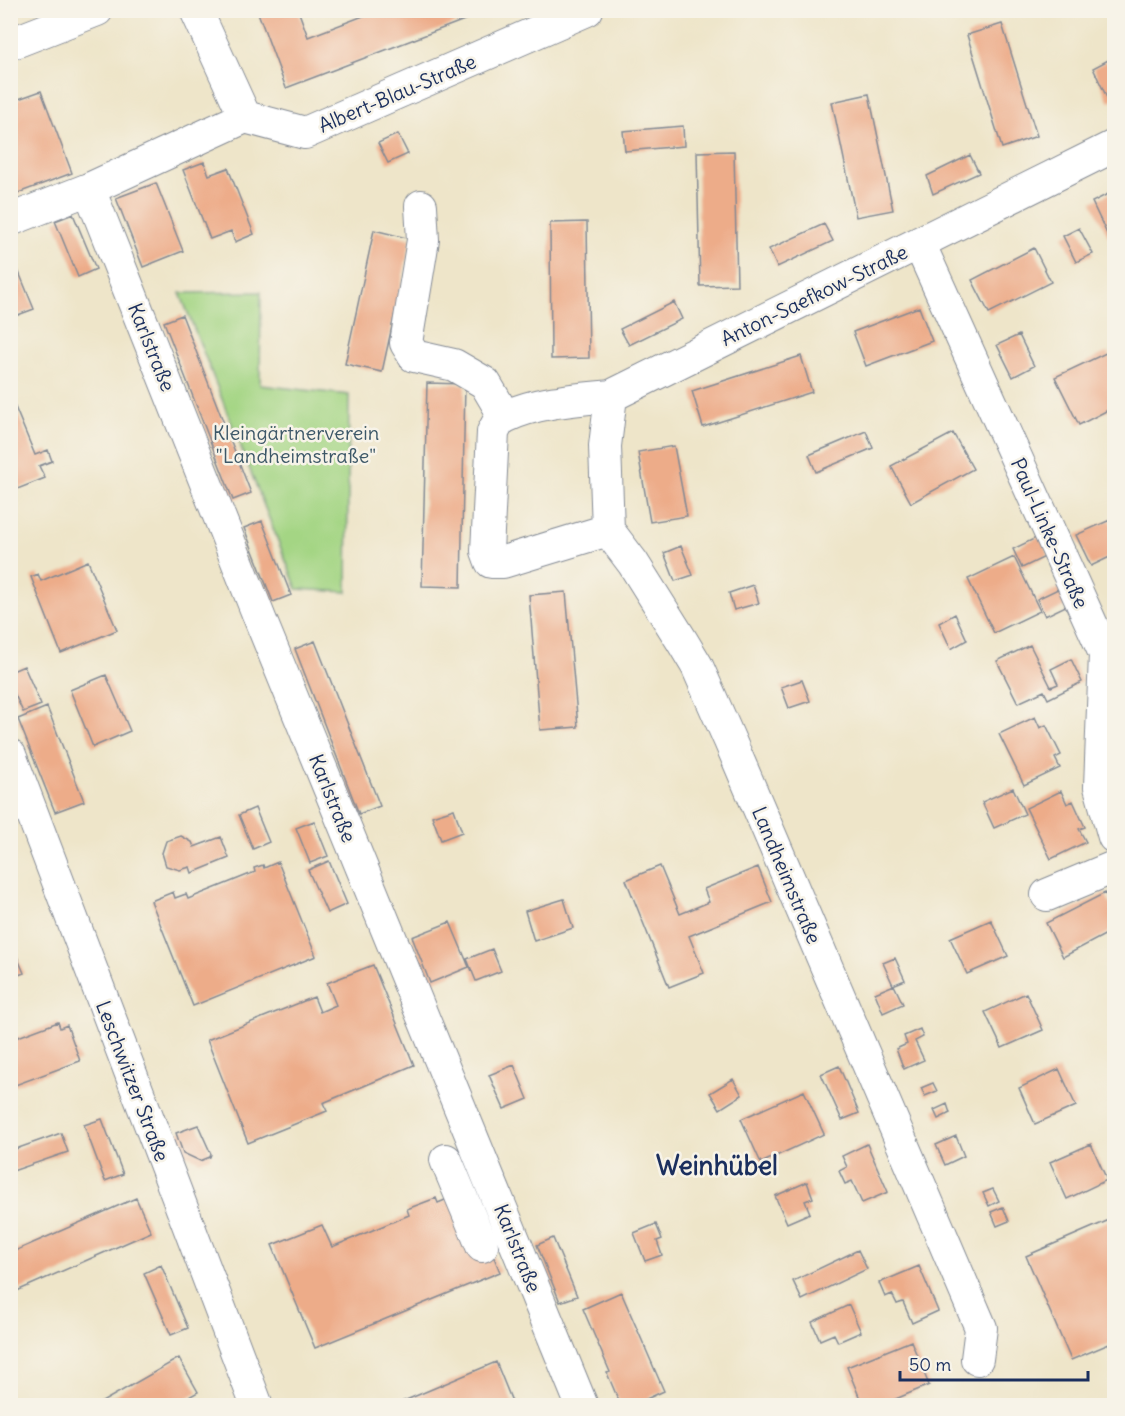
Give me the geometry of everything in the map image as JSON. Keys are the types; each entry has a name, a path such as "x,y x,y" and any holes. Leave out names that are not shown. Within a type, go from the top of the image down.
{"street":[{"path":"10,44 97,10"},
{"path":"10,220 89,189 245,117 196,10"},
{"name":"Albert-Blau-Straße","path":"245,117 305,133 587,10"},
{"name":"Anton-Saefkow-Straße","path":"504,417 515,412 570,400 611,396 1114,146"},
{"name":"Karlstraße","path":"89,189 256,608 582,1406"},
{"path":"421,206 423,240 406,343 414,356 454,365 486,383 504,417 493,432 487,551 491,562 503,561 608,530 605,446 611,396"},
{"name":"Paul-Linke-Straße","path":"919,243 1105,654 1100,787 1114,837"},
{"name":"Landheimstraße","path":"608,530 633,563 682,640 697,666 721,719 981,1328 977,1359"},
{"name":"Leschwitzer Straße","path":"10,755 258,1406"},
{"path":"1047,895 1114,867"},
{"path":"446,1160 482,1246"}],"green space":[{"name":"Kleingärtnerverein \"Landheimstraße\"","path":"261,292 260,385 349,395 347,592 297,589 180,293"}],"building":[{"path":"257,10 298,10 308,37 379,10 488,11 286,88"},
{"path":"1002,24 1037,136 1002,148 967,35"},
{"path":"1114,57 1114,99 1109,102 1093,68"},
{"path":"41,91 72,173 10,196 10,102"},
{"path":"869,94 893,210 856,217 832,102"},
{"path":"683,126 684,146 625,151 623,131"},
{"path":"398,134 408,154 388,163 378,143"},
{"path":"734,151 737,285 700,286 697,152"},
{"path":"970,155 979,173 933,194 927,176"},
{"path":"204,162 209,175 228,168 254,234 235,242 231,231 210,239 183,170"},
{"path":"156,183 183,251 143,267 116,198"},
{"path":"1114,191 1114,233 1108,236 1092,202"},
{"path":"73,214 96,269 78,277 55,221"},
{"path":"587,222 589,358 551,359 550,223"},
{"path":"824,224 833,241 777,267 769,249"},
{"path":"1079,228 1093,254 1076,262 1063,236"},
{"path":"374,230 411,239 382,372 345,364"},
{"path":"1034,248 1051,282 989,313 972,280"},
{"path":"16,265 34,309 10,318 10,267"},
{"path":"674,302 682,319 629,345 620,329"},
{"path":"919,307 932,341 866,366 853,332"},
{"path":"182,315 251,493 233,500 164,322"},
{"path":"1019,335 1034,366 1013,377 997,345"},
{"path":"1108,352 1114,365 1114,407 1079,425 1055,377"},
{"path":"801,356 812,392 703,427 692,391"},
{"path":"427,383 465,384 461,587 422,586"},
{"path":"10,395 35,455 48,450 52,461 39,466 45,478 10,492"},
{"path":"866,431 873,448 816,472 809,455"},
{"path":"953,433 973,469 911,503 891,466"},
{"path":"674,446 687,516 650,522 638,452"},
{"path":"1110,520 1114,530 1114,555 1091,566 1076,535"},
{"path":"262,521 291,595 273,602 244,528"},
{"path":"1040,536 1049,555 1022,568 1013,549"},
{"path":"681,546 693,575 675,581 664,553"},
{"path":"1014,557 1040,611 994,633 968,579"},
{"path":"88,561 117,630 61,653 31,577 38,574 41,581"},
{"path":"753,585 759,603 734,610 729,593"},
{"path":"1062,587 1070,604 1045,616 1037,599"},
{"path":"566,592 578,727 540,730 529,595"},
{"path":"955,614 967,640 951,649 939,623"},
{"path":"315,641 380,806 359,814 295,649"},
{"path":"1030,645 1051,687 1058,684 1051,669 1071,659 1082,682 1048,699 1044,691 1018,703 997,661"},
{"path":"24,666 41,705 23,712 10,684 10,672"},
{"path":"106,675 130,731 93,747 70,690"},
{"path":"802,680 810,701 789,708 781,687"},
{"path":"47,707 84,801 55,812 18,719"},
{"path":"1035,717 1040,728 1046,725 1061,755 1055,758 1060,768 1024,785 999,734"},
{"path":"1013,788 1025,814 994,828 982,802"},
{"path":"1061,791 1067,804 1073,801 1085,827 1079,829 1086,842 1051,859 1026,808"},
{"path":"255,808 269,842 253,849 239,815"},
{"path":"454,809 462,832 441,840 432,816"},
{"path":"314,821 328,856 310,863 296,828"},
{"path":"181,836 192,842 194,847 221,837 229,858 192,873 190,867 180,870 166,866 162,853 166,841"},
{"path":"329,861 347,904 327,913 308,870"},
{"path":"278,862 316,956 193,1006 151,901 173,892 175,898 186,894 188,899 255,872 254,868 263,865 264,868"},
{"path":"660,866 680,914 709,902 704,889 758,867 772,902 689,936 704,973 669,987 626,880"},
{"path":"1105,893 1114,911 1114,930 1063,957 1046,923"},
{"path":"564,899 573,928 534,941 525,911"},
{"path":"991,920 1008,956 967,974 950,938"},
{"path":"450,922 469,967 430,983 412,937"},
{"path":"10,940 24,973 10,978"},
{"path":"492,949 501,971 476,981 467,959"},
{"path":"895,958 905,980 893,985 883,963"},
{"path":"373,965 414,1065 323,1103 327,1111 248,1143 207,1040 314,997 320,1012 336,1005 327,983"},
{"path":"894,985 903,1004 883,1013 875,993"},
{"path":"1026,993 1043,1030 1002,1048 985,1012"},
{"path":"58,1022 60,1028 67,1025 80,1061 10,1087 10,1040"},
{"path":"920,1029 923,1037 915,1041 924,1060 904,1069 896,1049 907,1044 904,1036"},
{"path":"514,1065 528,1099 504,1109 489,1075"},
{"path":"839,1066 859,1113 842,1120 821,1074"},
{"path":"1059,1069 1076,1106 1035,1124 1019,1088"},
{"path":"733,1079 742,1095 720,1109 710,1093"},
{"path":"933,1083 937,1091 925,1096 921,1088"},
{"path":"804,1091 824,1134 761,1163 741,1119"},
{"path":"947,1104 950,1113 938,1119 934,1110"},
{"path":"102,1119 123,1174 105,1181 84,1125"},
{"path":"198,1125 211,1154 210,1157 200,1161 183,1153 176,1133"},
{"path":"61,1133 68,1152 10,1172 10,1151"},
{"path":"956,1136 964,1156 945,1165 936,1145"},
{"path":"867,1144 888,1192 862,1203 852,1181 845,1184 839,1171 847,1167 842,1156"},
{"path":"1091,1144 1107,1180 1067,1199 1050,1162"},
{"path":"807,1182 813,1198 805,1201 810,1213 787,1223 775,1196"},
{"path":"993,1189 999,1201 989,1206 983,1193"},
{"path":"452,1197 488,1243 500,1272 315,1348 272,1245 322,1225 332,1247 409,1215 407,1209 436,1198 438,1203"},
{"path":"136,1198 151,1232 10,1294 10,1253"},
{"path":"1003,1207 1009,1221 997,1226 991,1212"},
{"path":"1114,1218 1114,1342 1071,1360 1026,1256"},
{"path":"656,1224 662,1239 657,1241 662,1255 645,1261 634,1233"},
{"path":"553,1238 577,1296 560,1302 537,1245"},
{"path":"858,1250 867,1269 802,1300 793,1281"},
{"path":"161,1265 188,1328 171,1335 144,1273"},
{"path":"919,1266 938,1311 912,1323 903,1302 897,1304 892,1294 885,1297 879,1283"},
{"path":"621,1292 664,1391 631,1406 621,1406 607,1373 610,1372 583,1309"},
{"path":"849,1305 861,1332 838,1342 834,1334 820,1340 812,1322"},
{"path":"911,1341 929,1385 879,1406 863,1406 847,1367"},
{"path":"179,1358 198,1392 173,1406 95,1406"},
{"path":"496,1362 513,1404 509,1406 392,1406"}],"district":[{"name":"Weinhübel","path":"717,1165"}]}
